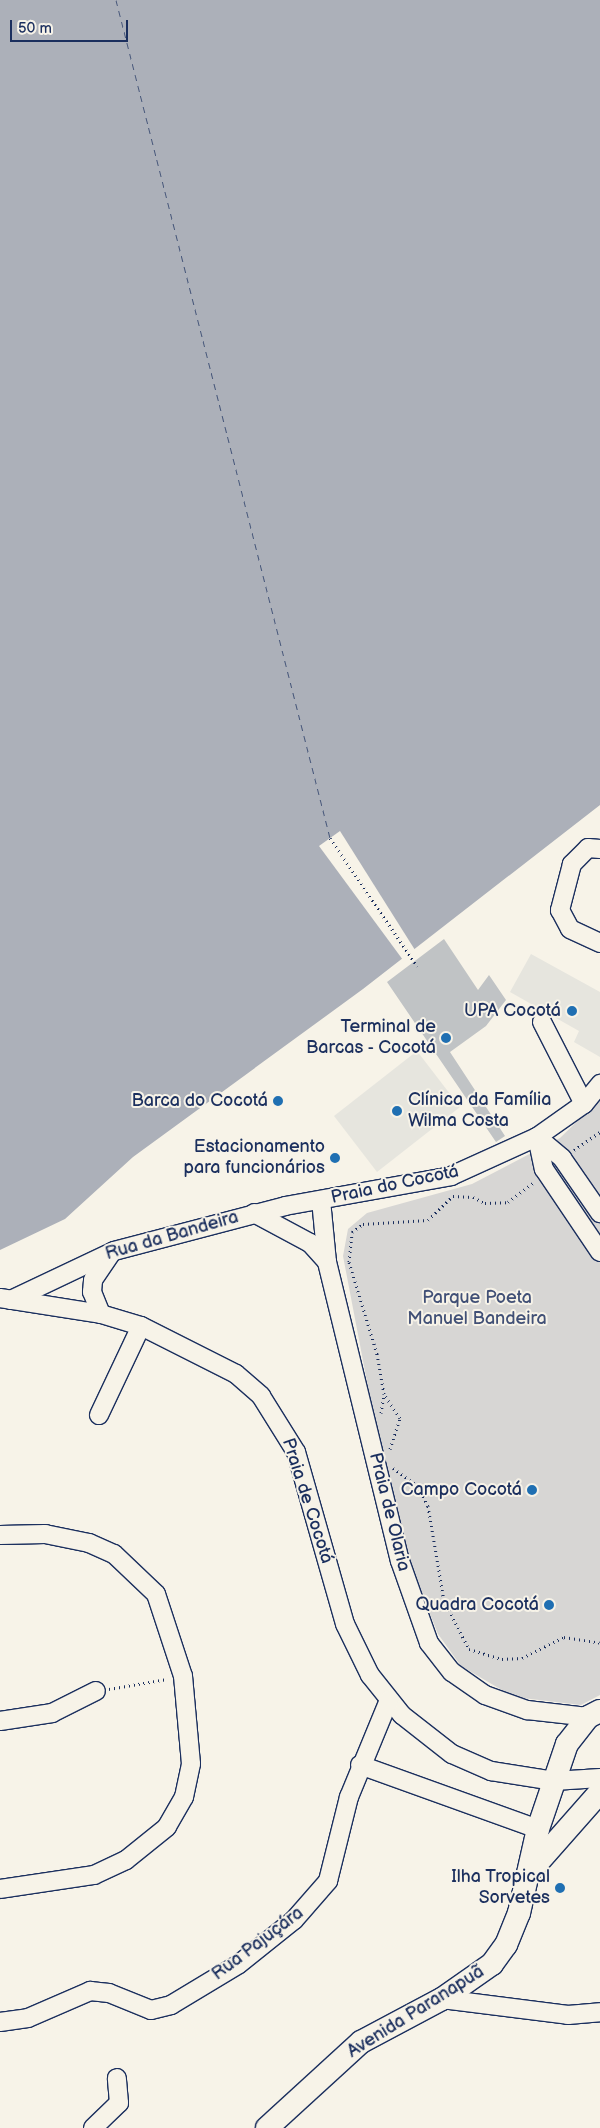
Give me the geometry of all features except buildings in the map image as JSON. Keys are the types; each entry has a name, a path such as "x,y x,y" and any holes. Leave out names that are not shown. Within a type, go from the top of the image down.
{"main road":[{"name":"Avenida Paranapuã","path":"267,2128 361,2042 442,1999 476,1978 506,1945 529,1872 538,1829 568,1744 594,1714"},
{"name":"Avenida Paranapuã","path":"529,1872 600,1792"}],"street":[{"path":"600,848 588,848 575,859 560,910 570,929 600,943"},
{"path":"542,1022 584,1104"},
{"name":"Praia do Cocotá","path":"254,1213 451,1176 537,1137 584,1104 600,1084"},
{"path":"537,1137 562,1158 600,1213"},
{"path":"537,1137 544,1169 600,1252"},
{"name":"Praia de Olaria","path":"321,1200 327,1262 400,1561 429,1643 452,1672 485,1696 527,1710 594,1714"},
{"name":"Rua da Bandeira","path":"5,1299 38,1287 114,1251 254,1213 303,1238 327,1262"},
{"path":"101,1314 92,1292 93,1280 114,1251"},
{"path":"38,1287 36,1299 42,1305"},
{"name":"Praia de Cocotá","path":"5,1299 101,1314 140,1326 236,1374 261,1396 282,1424 296,1452 345,1624 370,1675 402,1715 452,1754 492,1771 554,1781 600,1778"},
{"path":"99,1415 140,1326"},
{"path":"0,1535 45,1534 89,1543 114,1554 156,1594 183,1676 191,1764 184,1797 167,1827 126,1860 94,1875 0,1890"},
{"path":"0,1721 52,1713 96,1691"},
{"name":"Rua Pajuçára","path":"0,2022 28,2018 90,1991 109,1992 151,2010 171,2005 239,1964 294,1920 328,1881 360,1764 389,1700"},
{"path":"360,1764 538,1829"},
{"path":"442,1999 560,2014 600,2012"},
{"path":"93,2128 119,2103 118,2078"}],"path":[{"path":"330,838 417,966"},
{"path":"562,1158 600,1132"},
{"path":"387,1455 400,1418 384,1394 377,1354 349,1262 352,1232 363,1224 428,1220 453,1196 473,1196 485,1203 508,1202 528,1191 544,1169"},
{"path":"390,1462 419,1487 428,1506 444,1601 469,1650 502,1659 522,1658 564,1637 600,1643"},
{"path":"129,1686 183,1676"}],"shaded area":[{"path":"0,0 600,0 600,805 363,989 133,1157 65,1219 0,1250"},
{"name":"UPA Cocotá","path":"531,954 600,992 600,1057 574,1042 579,1031 510,992"},
{"name":"Clínica da Família Wilma Costa","path":"417,1051 460,1107 377,1172 334,1116"}],"green space":[{"name":"Parque Poeta Manuel Bandeira","path":"600,1099 600,1695 581,1705 514,1697 461,1666 438,1634 409,1561 382,1460 343,1256 348,1229 367,1213 472,1184 560,1138"}],"pier":[{"path":"340,831 415,950 403,960 319,846"}],"ferry route":[{"path":"116,0 330,838"}],"place":[{"name":"UPA Cocotá","path":"572,1011"},
{"name":"Terminal de Barcas - Cocotá","path":"446,1038"},
{"name":"Barca do Cocotá","path":"278,1101"},
{"name":"Clínica da Família Wilma Costa","path":"397,1111"},
{"name":"Estacionamento para funcionários","path":"335,1158"},
{"name":"Campo Cocotá","path":"532,1490"},
{"name":"Quadra Cocotá","path":"549,1605"},
{"name":"Ilha Tropical Sorvetes","path":"560,1888"}]}
